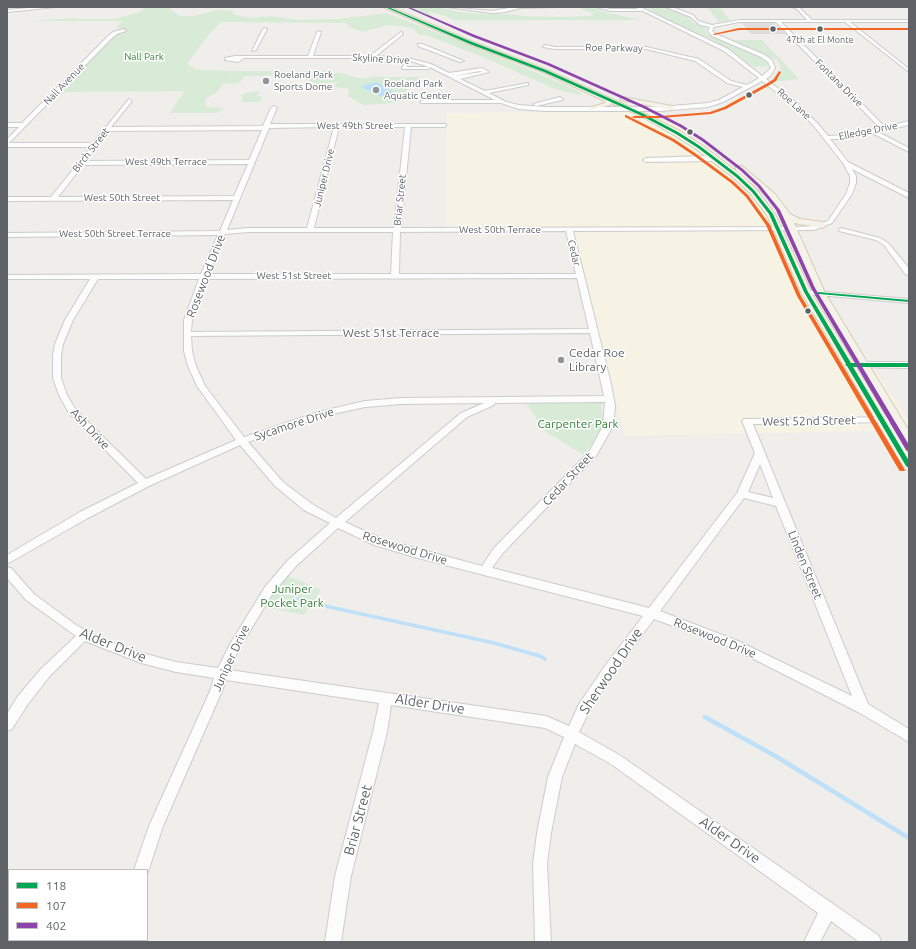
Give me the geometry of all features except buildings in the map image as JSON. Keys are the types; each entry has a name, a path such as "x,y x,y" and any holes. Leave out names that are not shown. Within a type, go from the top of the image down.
{"main road":[{"path":"386,7 471,43 545,70 630,108 677,133 714,159 753,191 771,214 806,292 909,466"},
{"path":"395,7 422,19 540,62 663,118 684,129 723,155 772,196 787,216 820,293 909,441"},
{"path":"591,109 608,104 605,97"},
{"path":"623,99 672,108"},
{"path":"663,118 659,112 672,108"},
{"path":"787,216 798,221 824,225"}],"street":[{"path":"7,11 54,7"},
{"path":"449,7 477,12 505,11 520,7 556,7"},
{"path":"598,7 611,10 643,10"},
{"path":"606,7 627,7 632,9"},
{"name":"Roe Lane","path":"637,7 717,45 750,67 803,111 846,163 853,176 852,187 832,220 824,225"},
{"path":"668,7 692,16 701,24 712,26 732,21 908,21"},
{"path":"794,7 798,8 811,21"},
{"name":"Fontana Drive","path":"777,21 884,129"},
{"path":"846,21 909,71"},
{"path":"712,26 710,32 714,35 763,56 770,61 774,68 763,69"},
{"path":"254,50 264,29"},
{"name":"Nall Avenue","path":"7,142 115,33 124,30"},
{"path":"310,57 319,32"},
{"path":"371,57 401,33"},
{"path":"420,44 462,61"},
{"name":"Roe Parkway","path":"545,46 555,48 646,48 697,60 729,82 775,87"},
{"path":"427,56 438,51"},
{"name":"Skyline Drive","path":"242,58 371,57 419,60 502,102 528,108 562,109 643,109 708,106 721,101 763,78 774,68"},
{"path":"405,65 404,68 434,68"},
{"path":"750,67 756,68"},
{"path":"449,75 480,69 487,72 455,78"},
{"path":"63,75 71,77"},
{"path":"484,93 526,84"},
{"path":"536,104 560,99"},
{"name":"Birch Street","path":"53,199 129,101"},
{"path":"423,102 502,102"},
{"path":"548,102 562,109"},
{"path":"33,107 43,107"},
{"name":"Rosewood Drive","path":"274,108 204,276 188,320 187,334 188,351 192,366 201,386 242,441 279,484 308,507 337,523 378,542 418,554 607,601 665,618 734,644 863,708 909,736"},
{"name":"Elledge Drive","path":"826,138 846,137 874,132 909,123"},
{"path":"7,125 24,125"},
{"name":"Briar Street","path":"394,275 408,125"},
{"name":"West 49th Street","path":"108,129 444,125"},
{"name":"Juniper Drive","path":"310,230 337,126"},
{"path":"874,132 909,150"},
{"path":"7,145 94,145"},
{"path":"699,148 696,152 646,158 714,159"},
{"name":"West 49th Terrace","path":"81,163 251,162"},
{"path":"846,163 909,196"},
{"name":"West 50th Street","path":"7,199 236,198"},
{"path":"792,229 814,228 824,225"},
{"name":"West 50th Terrace","path":"222,232 310,230 792,229"},
{"name":"Cedar","path":"569,230 580,276"},
{"path":"841,230 878,239 886,244 909,273"},
{"name":"West 50th Street Terrace","path":"7,235 205,234 222,232"},
{"name":"West 51st Street","path":"7,277 394,275 580,276"},
{"name":"Ash Drive","path":"96,276 64,330 57,355 57,378 63,396 81,422 145,484"},
{"name":"Cedar Street","path":"484,571 498,551 596,450 608,426 609,399 595,331 580,276"},
{"path":"806,292 909,301"},
{"name":"West 51st Terrace","path":"187,334 595,331"},
{"path":"848,365 909,365"},
{"name":"Sycamore Drive","path":"7,560 84,515 145,484 242,441 290,423 334,410 365,404 402,401 609,399"},
{"path":"452,401 464,415"},
{"name":"Juniper Drive","path":"142,869 156,826 234,647 269,590 292,563 313,543 464,415 495,401"},
{"name":"West 52nd Street","path":"747,422 895,419"},
{"name":"Linden Street","path":"747,422 863,708"},
{"name":"Sherwood Drive","path":"543,942 540,864 544,833 555,777 572,735 584,708 609,670 742,494 759,454"},
{"path":"742,494 780,503"},
{"name":"Alder Drive","path":"7,571 30,598 58,619 84,635 113,648 141,658 176,667 546,722 558,727 616,760 828,910"},
{"path":"7,725 23,700 45,673 84,635"},
{"name":"Briar Street","path":"333,942 343,876 380,732 386,698"},
{"path":"812,942 828,910 873,942"}],"shaded area":[{"path":"741,22 774,23 786,34 751,34"},
{"path":"630,108 645,111 680,126 775,223 909,421 909,430 625,436 569,231 445,226 446,113 618,111"}],"green space":[{"name":"Nall Park","path":"147,7 168,7 179,16 193,16 218,10 234,11 232,14 250,18 272,16 297,20 338,19 386,13 477,48 568,86 582,94 580,95 555,89 483,57 426,35 419,35 414,29 403,26 387,25 362,32 350,27 346,23 221,22 209,34 187,64 197,70 232,71 228,78 233,71 329,71 327,73 341,73 361,79 376,76 421,77 405,91 411,97 395,103 363,105 348,96 349,89 335,87 336,82 318,84 301,78 300,75 245,76 239,83 223,84 218,91 205,100 206,107 225,108 216,113 170,113 184,91 56,92 120,27 117,27 122,21 31,21 75,18 114,19 137,13"},
{"path":"411,7 436,7 460,12 485,14 560,17 591,16 592,13 577,7 592,7 601,11 640,20 453,20 446,16 428,11 434,18 431,18 411,9"},
{"path":"645,7 665,7 687,15 694,23 707,26 705,31 708,34 758,56 765,60 768,64 767,66 755,67 709,38 672,22"},
{"path":"707,7 719,7 730,20 719,22"},
{"path":"728,40 762,40 799,79 772,82 773,77 782,70 777,60"},
{"path":"249,92 260,92 256,96 262,96 260,102 241,102 244,97 240,96"},
{"name":"Carpenter Park","path":"601,401 604,426 584,455 546,432 525,402"},
{"name":"Juniper Pocket Park","path":"286,575 321,590 304,615 261,606"}],"water":[{"path":"377,82 395,94 380,96 372,92 380,90 379,89 369,91 360,86"}],"waterway":[{"path":"293,599 494,643 540,656 545,659"},
{"path":"705,717 777,757 909,838"}],"transit line":[{"name":"118","path":"386,7 471,43 545,71 641,114 677,133 699,147 737,176 753,191 771,214 806,292 909,466"},
{"name":"402","path":"407,7 474,36 548,64 644,107 681,126 703,140 742,170 759,186 778,210 813,288 909,450"},
{"name":"107","path":"714,34 739,29 909,29"},
{"name":"107","path":"634,117 661,117 710,113 725,108 767,85 775,80 780,72"},
{"name":"107","path":"626,116 673,140 732,182 747,196 768,225 799,296 902,470"},
{"name":"118","path":"820,293 909,301"},
{"name":"118","path":"848,365 909,365"}],"place":[{"name":"47th at El Monte","path":"820,29"},
{"name":"Roeland Park Sports Dome","path":"266,81"},
{"name":"Roeland Park Aquatic Center","path":"376,90"},
{"name":"Cedar Roe Library","path":"561,360"}]}
